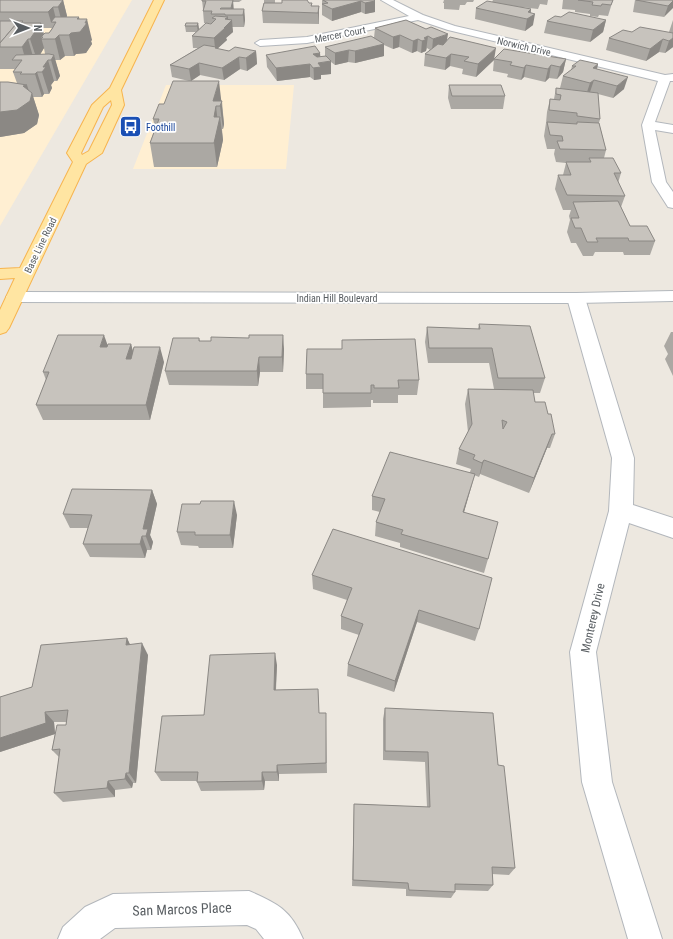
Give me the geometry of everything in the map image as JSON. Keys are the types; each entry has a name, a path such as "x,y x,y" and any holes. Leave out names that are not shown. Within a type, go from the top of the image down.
{"main road":[{"name":"Base Line Road","path":"80,162 74,153 98,105 115,90 159,0"},
{"name":"Base Line Road","path":"0,328 8,298 27,273 80,162 95,153 118,105 115,90"},
{"path":"0,274 27,273"}],"street":[{"name":"Norwich Drive","path":"386,0 418,17 452,28 669,78"},
{"name":"Mercer Court","path":"260,43 308,40 418,17"},
{"path":"669,78 648,126 659,182 673,204"},
{"path":"648,126 673,129"},
{"name":"Indian Hill Boulevard","path":"8,298 576,298 673,296"},
{"name":"Monterey Drive","path":"576,298 623,458 621,511 583,652 597,782 645,939"},
{"path":"621,511 673,528"},
{"name":"San Marcos Place","path":"75,939 97,919 113,911 249,908 268,917 286,939"}],"shaded area":[{"path":"0,0 132,0 0,226"},
{"path":"166,85 294,85 286,169 133,169"}],"building":[{"path":"0,0 63,0 58,7 53,7 48,12 0,12"},
{"path":"202,0 233,0 231,8 220,9 244,9 243,15 211,14 212,11 203,11 206,1"},
{"path":"282,0 307,0 309,3 312,3 311,6 319,6 318,13 262,11 264,3 282,3"},
{"path":"323,0 375,1 365,3 361,1 332,9 322,4 328,3"},
{"path":"578,0 613,0 611,5 602,4 601,6 592,5 593,2"},
{"path":"636,0 673,0 673,1 668,6"},
{"path":"487,1 531,9 528,12 535,14 527,19 476,8"},
{"path":"569,12 606,20 593,30 547,21 555,16 561,17"},
{"path":"215,16 228,17 225,19 232,20 214,38 192,36 206,23 211,24 216,19 212,18"},
{"path":"55,17 79,17 77,19 87,19 85,23 87,23 80,32 71,33 69,35 59,35 55,39 41,39 45,33 49,33 52,29 56,22 51,22"},
{"path":"406,20 426,29 431,27 448,34 433,39 428,36 424,38 427,39 422,41 418,39 413,41 400,35 393,37 375,28"},
{"path":"0,21 23,21 21,23 17,23 0,43"},
{"path":"17,23 41,23 30,39 28,39 22,47 0,47 0,43"},
{"path":"186,23 198,23 197,26 185,26"},
{"path":"640,27 673,33 673,38 669,41 663,39 650,49 609,38 623,30 632,32"},
{"path":"371,36 384,44 355,51 349,50 335,53 325,47"},
{"path":"450,37 496,48 478,64 464,61 469,57 451,54 446,58 425,54 438,44 443,45"},
{"path":"204,45 229,51 235,47 256,51 246,58 239,57 222,68 199,63 189,69 170,65"},
{"path":"315,46 320,53 313,54 317,57 326,56 331,61 318,63 321,67 313,68 310,64 276,68 266,55"},
{"path":"504,49 566,59 560,67 551,65 548,69 526,65 524,68 510,65 512,62 494,59"},
{"path":"16,55 54,55 43,67 46,67 42,72 37,72 35,74 20,74 22,72 13,72 22,60 12,60"},
{"path":"580,60 598,64 593,68 628,77 617,86 594,80 590,83 563,76 576,66 572,66"},
{"path":"173,81 219,81 213,101 222,101 220,106 216,106 214,117 220,117 214,143 150,143 159,119 153,119 159,104 164,104"},
{"path":"0,82 27,85 23,86 32,93 30,101 17,110 0,112"},
{"path":"449,85 501,85 505,96 452,96"},
{"path":"556,88 598,93 600,119 577,116 577,113 549,110 550,99 560,100 561,95 556,94"},
{"path":"547,122 577,124 577,122 599,123 606,150 560,149 557,141 563,141 562,136 550,135"},
{"path":"589,158 613,158 621,173 614,173 625,196 567,195 558,175 571,175 566,162 591,162"},
{"path":"618,201 630,226 647,226 655,241 629,241 628,238 596,238 598,242 587,242 581,228 575,228 571,218 579,218 573,202"},
{"path":"479,324 530,326 545,378 498,378 492,348 429,348 427,327 480,329"},
{"path":"58,335 104,335 100,347 107,347 108,344 131,344 126,359 131,359 134,347 160,347 146,405 36,405 49,372 43,372"},
{"path":"249,335 283,335 282,357 259,357 257,371 165,371 173,338 199,338 199,341 211,341 211,337 249,338"},
{"path":"415,339 419,380 398,380 399,388 374,388 374,385 371,385 371,393 323,393 323,374 306,374 307,349 342,349 342,340"},
{"path":"468,389 533,390 535,402 545,402 548,414 551,414 555,434 552,434 534,478 484,460 482,463 473,459 475,455 459,449 472,424","holes":["502,420 507,422 503,429"]},
{"path":"390,452 475,474 463,512 498,522 488,559 401,534 403,530 376,522 385,499 372,496"},
{"path":"72,489 152,490 143,529 148,529 146,536 142,536 140,544 83,544 92,515 63,514"},
{"path":"201,501 234,501 230,535 195,535 195,532 177,532 182,504 200,504"},
{"path":"333,529 492,578 479,629 419,610 395,681 348,664 363,624 341,616 352,588 312,575"},
{"path":"127,638 126,645 142,643 129,773 126,773 125,779 108,781 107,788 54,793 60,749 52,750 57,725 66,725 68,710 45,712 46,723 0,738 0,697 32,687 41,645"},
{"path":"275,653 274,690 318,689 319,713 326,713 326,763 277,765 277,772 262,772 262,781 197,782 198,772 155,772 162,716 204,715 210,655"},
{"path":"385,708 493,713 498,765 504,766 515,868 492,867 493,885 455,884 455,892 409,890 408,883 353,880 354,804 430,807 428,752 385,751"}],"place":[{"name":"Foothill","path":"131,127"}]}
